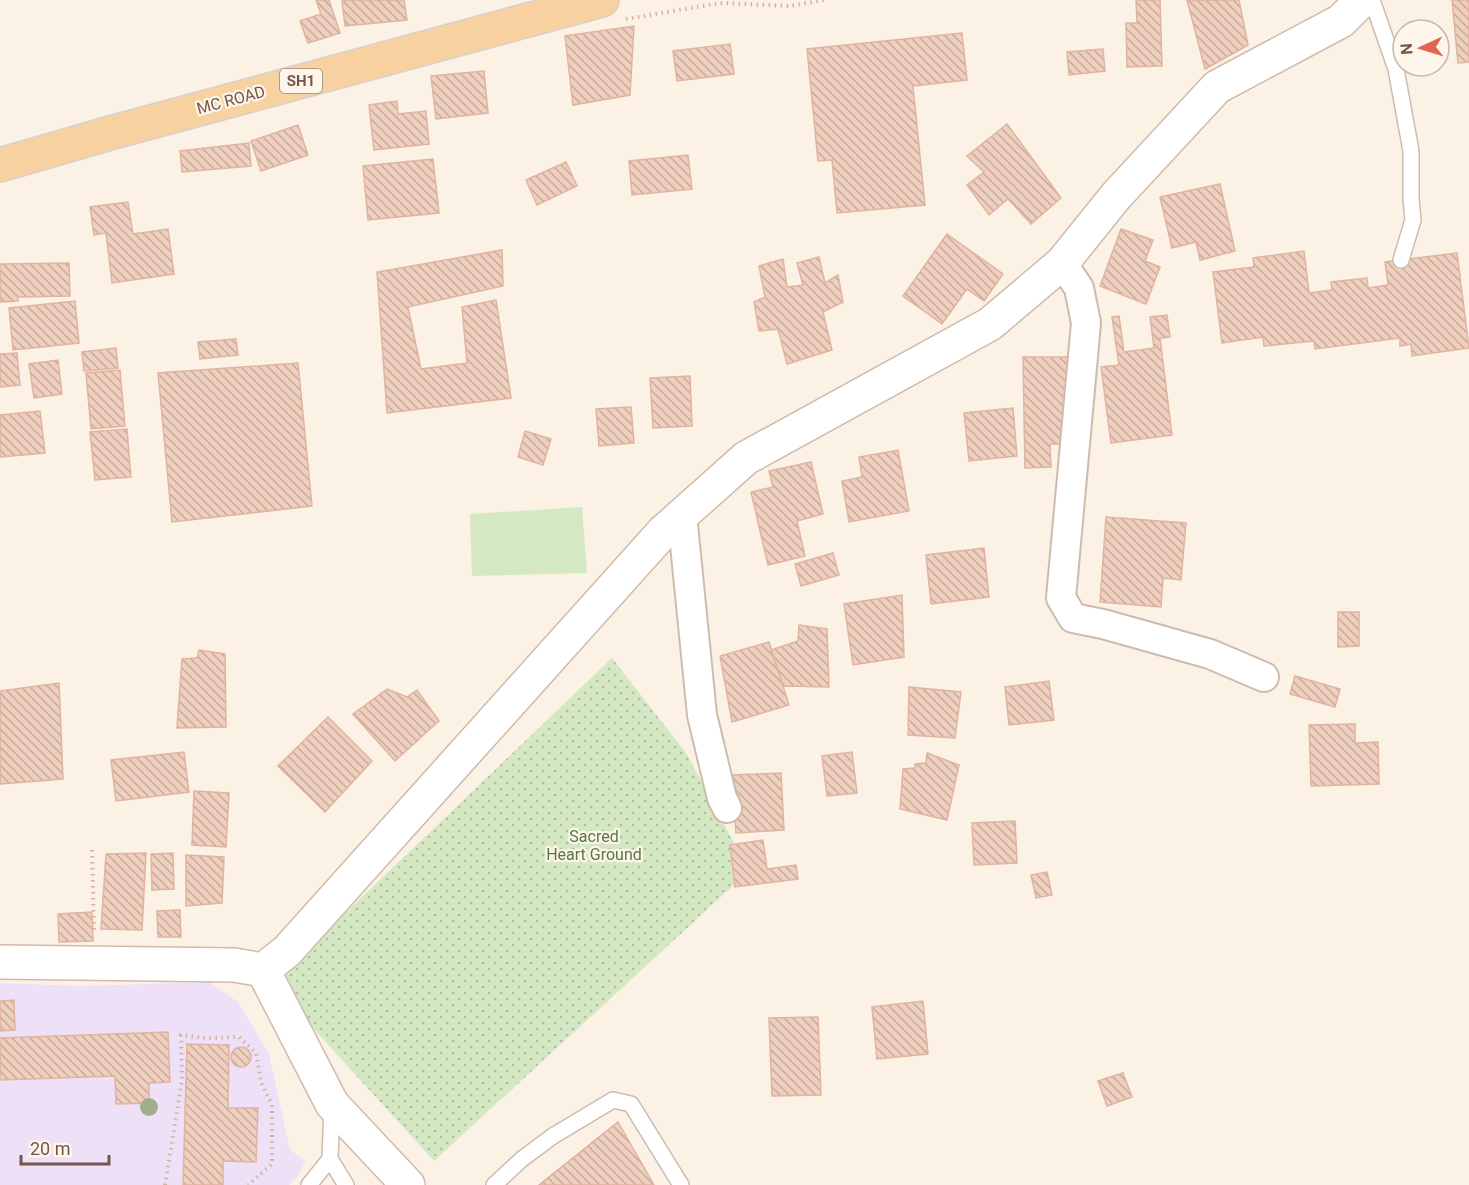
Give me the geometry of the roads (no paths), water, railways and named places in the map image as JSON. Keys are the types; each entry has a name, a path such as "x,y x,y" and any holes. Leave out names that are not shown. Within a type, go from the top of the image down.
{"main road":[{"name":"MC ROAD","path":"0,165 602,0"}],"street":[{"path":"0,962 234,965 262,970 287,951 656,541 746,458 990,324 1062,262 1116,196 1217,87 1341,21 1362,0"},
{"path":"1062,262 1079,288 1086,323 1061,598 1073,618 1103,624 1210,654 1264,677"},
{"path":"682,515 702,714 726,808"},
{"path":"262,970 332,1104 408,1185"}],"lane":[{"path":"1372,0 1396,69 1411,151 1413,220 1401,260"},
{"path":"494,1185 522,1159 553,1136 613,1100 631,1104 681,1185"},
{"path":"332,1104 330,1159 346,1185"},
{"path":"309,1185 330,1159"}],"park label":[{"name":"Sacred Heart Ground","path":"594,845"}]}
